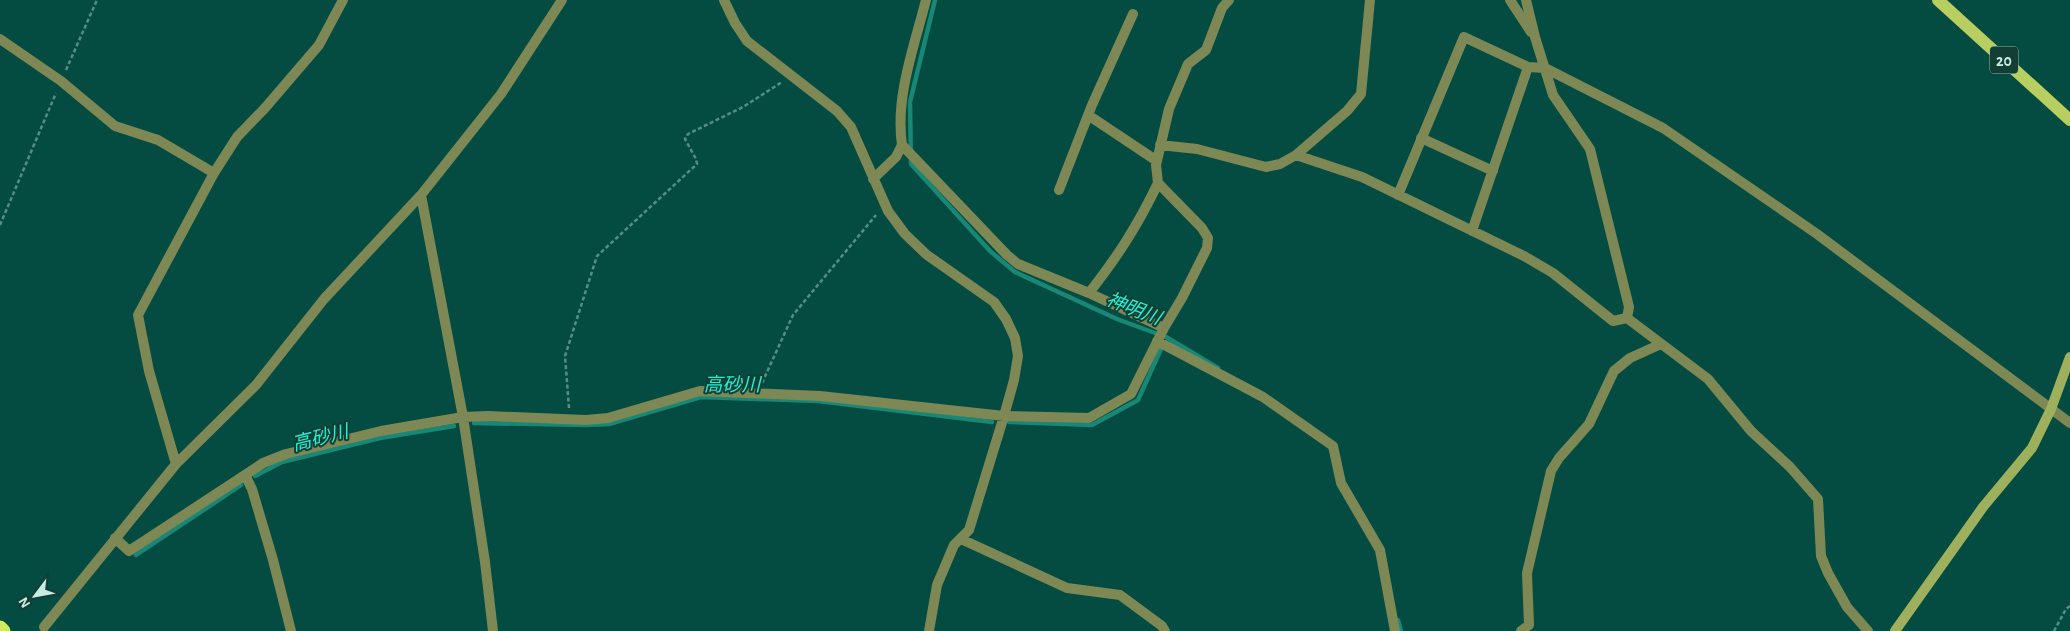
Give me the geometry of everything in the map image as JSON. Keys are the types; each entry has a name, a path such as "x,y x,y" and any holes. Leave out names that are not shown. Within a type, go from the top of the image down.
{"highway":[{"path":"0,628 4,631"}],"main road":[{"name":"20","path":"1938,0 2070,120"}],"street":[{"path":"176,464 149,371 138,315 214,173 237,137 266,108 319,45 343,0"},
{"path":"44,627 176,464 256,385 324,300 421,195 501,94 562,0"},
{"path":"724,0 735,23 748,41 837,111 851,127 885,204 905,234 927,254 994,302 1006,319 1015,338 1018,356 1014,380 1004,416 969,530 954,545 937,585 929,631"},
{"path":"926,0 902,104 899,127 902,145 1006,255 1018,264 1089,293 1164,328"},
{"path":"1089,293 1121,252 1143,216 1158,183 1157,161 1169,109 1188,64 1206,50 1222,8 1229,0"},
{"path":"1160,145 1197,149 1266,167 1280,164 1296,155 1348,111 1361,94 1370,0"},
{"path":"1510,0 1535,37"},
{"path":"1526,0 1553,95 1590,149 1628,307 1627,318"},
{"path":"1059,190 1088,116 1133,14"},
{"path":"1398,195 1464,37 1528,67 1545,68 1663,128 1840,250 2070,422"},
{"path":"0,39 61,81 115,126 158,140 214,173"},
{"path":"1472,231 1528,67"},
{"path":"1088,116 1157,161"},
{"path":"1421,138 1493,171"},
{"path":"873,179 896,157 902,145"},
{"path":"1296,155 1362,177 1524,256 1553,273 1613,321 1627,318 1708,379 1751,431 1790,467 1818,499 1821,556 1828,574 1847,607 1868,631"},
{"path":"115,538 129,550 245,474 286,454 381,431 464,417 488,416 570,420 608,418 700,391 820,396 1004,416 1089,418 1131,394 1207,248 1208,238 1202,228 1158,183"},
{"path":"421,195 464,417 493,631"},
{"path":"1157,341 1263,397 1333,446 1341,483 1380,550 1396,631"},
{"path":"1521,631 1529,625 1527,573 1551,471 1558,458 1589,424 1614,371 1630,358 1661,344"},
{"path":"1895,631 1983,507 2032,448 2051,409 2070,357"},
{"path":"245,474 252,489 266,533 291,631"},
{"path":"961,539 1067,588 1120,594 1162,626 1165,631"}],"path":[{"path":"0,225 97,0"},
{"path":"570,420 565,356 597,256 697,164 685,139 688,134 744,107 792,76"},
{"path":"758,393 793,315 885,204"},
{"path":"2054,631 2066,609 2070,606"}],"waterway":[{"name":"神明川","path":"935,0 910,102 911,164 990,251 1015,272 1117,319 1166,337 1218,368"},
{"name":"高砂川","path":"1009,422 1092,425 1138,400 1161,349"},
{"name":"高砂川","path":"474,423 609,424 701,397 818,401 992,422"},
{"name":"高砂川","path":"255,476 282,462 380,438 454,426"},
{"name":"高砂川","path":"136,555 241,485"},
{"name":"神明川","path":"1398,620 1401,631"}]}
